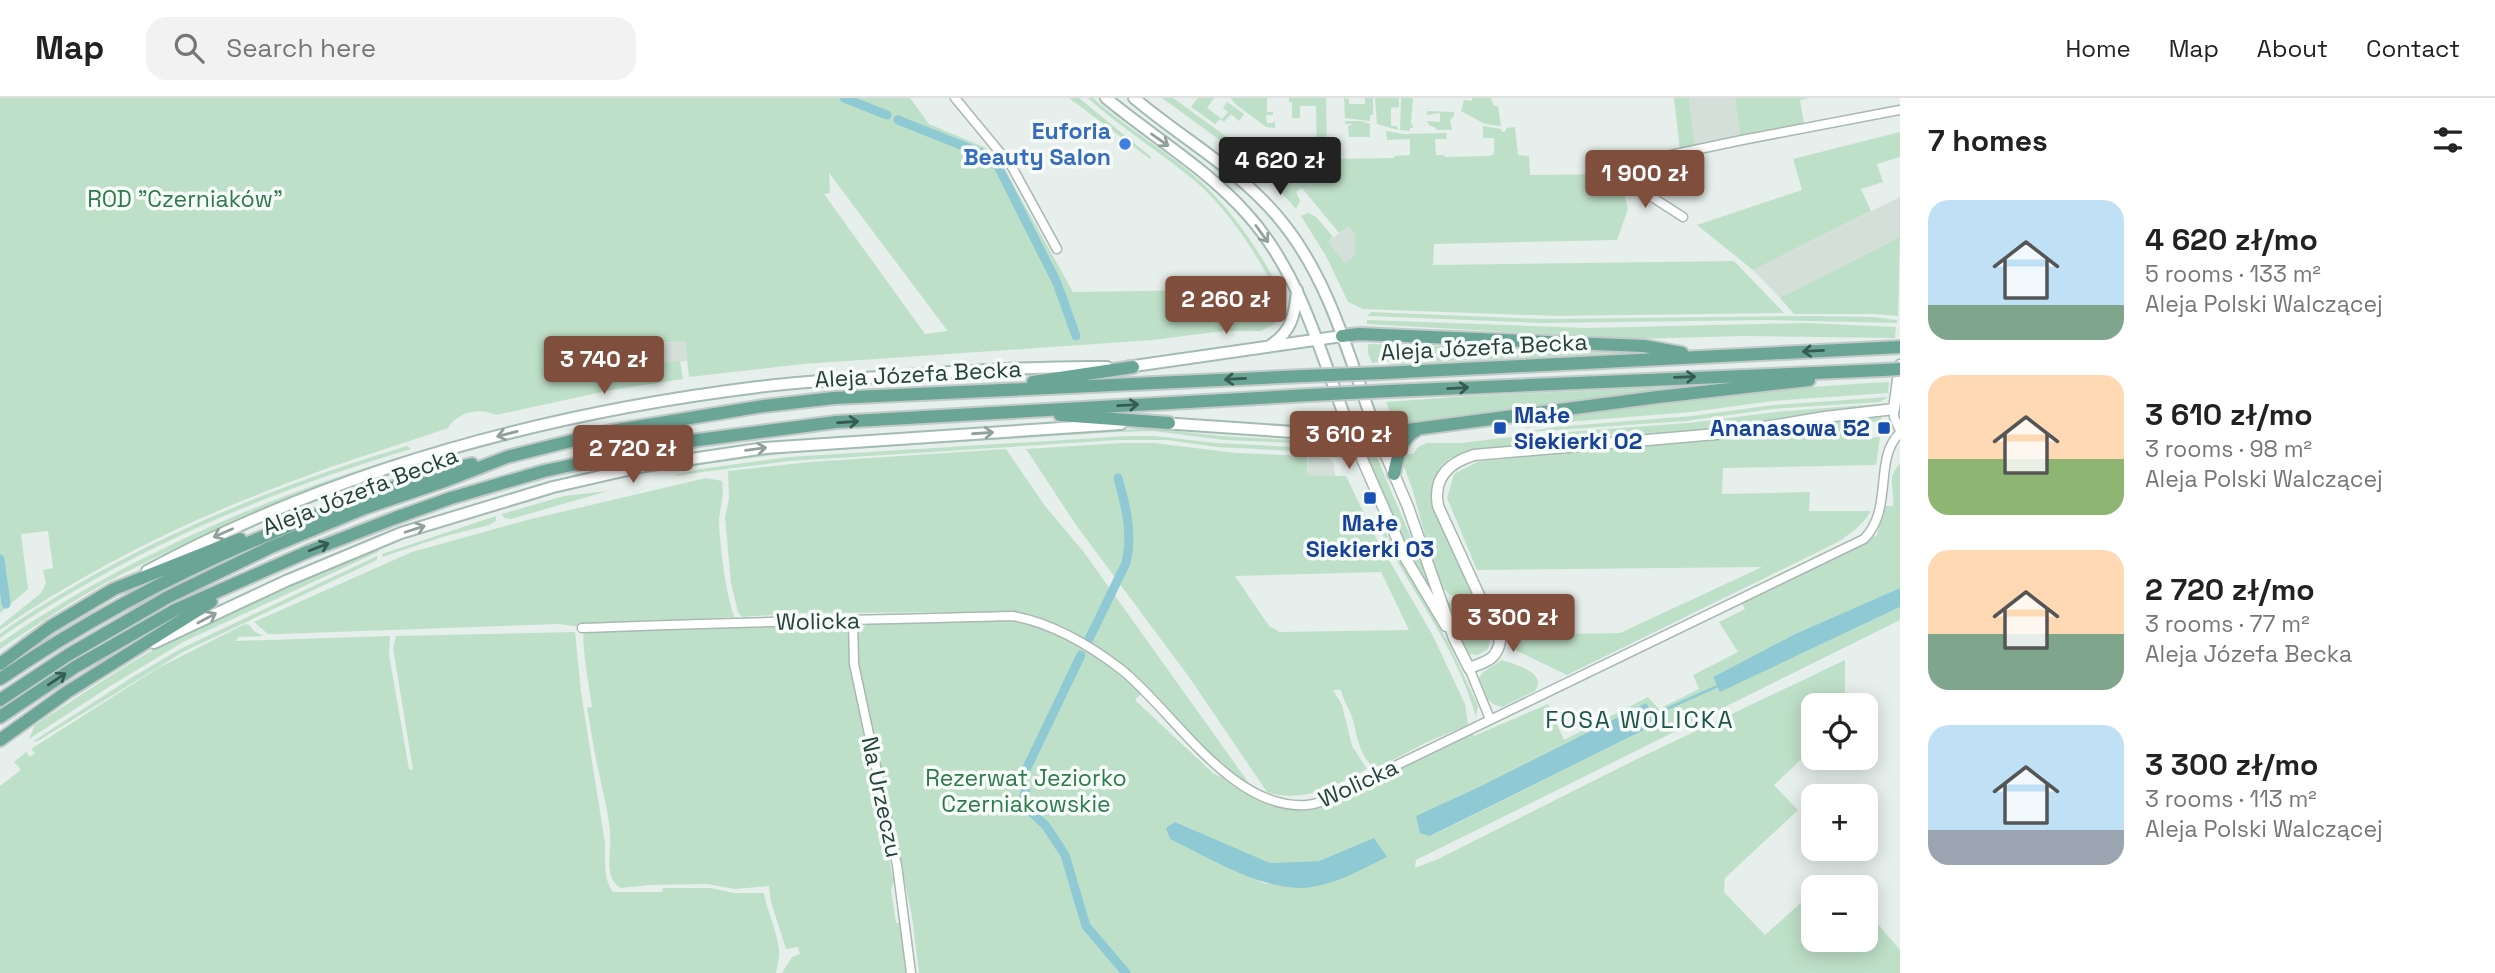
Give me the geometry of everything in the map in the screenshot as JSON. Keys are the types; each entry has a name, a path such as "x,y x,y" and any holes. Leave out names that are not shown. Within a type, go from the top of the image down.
{"main road":[{"path":"1106,98 1190,161 1241,208 1275,252 1297,290 1352,436"},
{"path":"1134,98 1226,168 1277,216 1303,252 1327,297 1377,434"},
{"path":"1269,346 1284,334 1291,324 1297,290"},
{"path":"1342,336 1359,334 1644,346 1703,357"},
{"name":"Aleja Józefa Becka","path":"0,664 50,627 191,547 318,493 478,441 587,415 759,387 1023,368 1133,367 1342,336"},
{"name":"Aleja Józefa Becka","path":"0,700 132,617 271,547 365,508 507,457 611,431 764,406 834,398 1900,347"},
{"path":"991,389 1133,367"},
{"name":"Aleja Józefa Becka","path":"0,718 75,667 175,610 318,547 451,498 544,471 675,443 836,422 1310,395 1883,370 1900,367"},
{"path":"1011,412 1352,436 1789,383 1836,372"},
{"path":"122,657 286,581 401,533 553,486 645,466 765,448 1170,423"},
{"path":"1394,474 1400,449 1408,436 1431,426"},
{"path":"114,589 224,545 441,471 507,457"},
{"path":"0,678 58,639 121,604 199,565 297,522"},
{"path":"0,740 67,692 257,575"}],"street":[{"path":"955,98 1012,167 1057,249"},
{"path":"1683,217 1638,188 1633,163 1742,139 1900,110"},
{"path":"1900,367 1894,409 1900,432"},
{"path":"1469,668 1493,658 1500,641 1438,506 1439,481 1454,462 1474,454 1728,433 1894,409"},
{"name":"Wolicka","path":"582,628 738,621 1013,616 1046,626 1077,641 1124,672 1174,724 1242,786 1279,803 1310,805 1326,800 1864,539 1879,519 1889,448 1900,432"},
{"path":"1377,434 1454,638 1490,719"},
{"path":"1352,436 1406,559 1454,638"},
{"name":"Na Urzeczu","path":"853,621 854,664 897,865 911,973"}],"shaded area":[{"path":"1689,98 1735,98 1740,137 1695,147"},
{"path":"1900,197 1900,237 1780,298 1753,270"},
{"path":"1348,226 1355,235 1355,255 1345,263 1328,242"},
{"path":"685,341 687,361 649,365 647,345"},
{"path":"1308,458 1329,459 1334,463 1335,476 1307,475"}],"green space":[{"name":"ROD \"Czerniaków\"","path":"0,98 910,98 929,124 986,148 1000,161 1073,292 1268,289 1278,315 1274,324 1261,331 1223,331 1153,340 803,364 689,377 685,341 648,344 650,364 680,361 683,379 611,390 496,415 483,411 469,412 457,418 448,428 271,489 190,523 74,583 0,630 0,626 41,593 46,583 43,570 53,568 48,531 21,534 28,589 0,613","holes":["829,173 947,330 925,334 824,194 830,193"]},
{"path":"1069,98 1079,98 1151,157 1150,159"},
{"path":"1088,98 1093,98 1173,159 1211,192 1245,233 1281,293 1278,295 1242,234 1208,193"},
{"path":"1162,98 1173,98 1259,160 1394,158 1410,155 1410,139 1387,140 1386,131 1403,134 1447,133 1446,139 1435,139 1436,155 1489,156 1494,154 1494,138 1483,138 1483,126 1501,129 1502,132 1506,131 1506,128 1515,127 1518,155 1529,156 1530,175 1619,174 1628,209 1617,240 1434,244 1433,265 1734,261 1784,313 1557,316 1363,309 1348,302 1326,256 1301,216 1308,213 1316,217 1333,237 1328,242 1345,263 1355,255 1355,235 1348,226 1339,233 1302,188 1296,192 1300,201 1296,209 1261,170"},
{"path":"1198,98 1214,98 1207,108 1222,119 1228,112 1223,108 1227,102 1244,114 1239,121 1231,114 1224,122 1220,119 1215,124 1191,107"},
{"path":"1231,98 1267,98 1267,112 1273,112 1273,115 1266,115 1267,123 1275,121 1275,128 1266,127"},
{"path":"1289,98 1326,98 1327,148 1324,150 1327,155 1317,155 1316,106 1300,106 1300,118 1292,118 1292,102 1289,102"},
{"path":"1344,98 1349,99 1349,104 1365,104 1365,98 1373,98 1373,115 1370,115 1370,121 1345,118"},
{"path":"1375,98 1399,98 1399,107 1391,108 1391,126 1397,126 1398,130 1377,124"},
{"path":"1401,98 1413,98 1411,124 1414,127 1410,128 1410,131 1400,130"},
{"path":"1472,98 1491,98 1494,106 1498,106 1501,126 1485,124 1461,111 1464,100 1472,101"},
{"path":"1674,98 1689,98 1695,147 1680,151"},
{"path":"1735,98 1809,98 1800,100 1804,124 1740,137"},
{"path":"1427,111 1454,112 1450,120 1452,130 1437,130 1429,125 1427,121 1440,122 1440,113 1427,115"},
{"path":"1345,121 1370,124 1370,137 1349,137 1348,126 1354,124 1345,124"},
{"path":"1900,132 1900,157 1877,164 1883,182 1861,189 1871,211 1753,270 1697,225 1802,190 1793,159"},
{"path":"1701,152 1702,184 1655,196 1650,191 1647,170 1682,162 1682,157"},
{"path":"1900,237 1898,316 1794,314 1780,298"},
{"path":"1371,312 1541,319 1873,317 1897,320 1897,323 1767,320 1545,323 1367,316"},
{"path":"1367,320 1586,328 1807,323 1896,327 1895,338 1743,336 1634,339 1367,324"},
{"path":"1368,344 1633,352 1391,364 1390,361 1372,363"},
{"path":"1889,382 1888,393 1772,401 1526,428 1525,423 1539,418 1670,401"},
{"path":"1695,386 1398,424 1391,416 1386,402 1469,396"},
{"path":"1888,397 1880,402 1772,409 1686,421 1526,432 1774,405"},
{"path":"1890,403 1880,407 1719,430 1474,451 1449,459 1435,477 1432,503 1475,602 1450,595 1438,583 1402,461 1405,454 1413,454 1418,447 1427,443 1461,443"},
{"path":"1880,414 1882,418 1879,421 1854,425 1852,430 1859,438 1880,437 1876,465 1723,468 1722,494 1810,492 1809,511 1871,511 1855,529 1836,543 1567,675 1515,650 1506,635 1620,633 1762,567 1477,570 1447,498 1454,474 1477,462 1661,442 1753,439 1795,426"},
{"path":"1150,428 1221,436 1295,440 1295,443 1224,440 1153,431 1117,432 789,453 678,470 671,468 686,463 756,453"},
{"path":"1128,436 1295,447 1294,451 1217,447 1167,440 1118,440 789,461 672,476 700,469 789,457"},
{"path":"1154,443 1236,453 1307,456 1307,475 1346,476 1375,536 1432,634 1465,704 1468,725 1425,743 1376,769 1362,752 1341,690 1333,690 1342,705 1352,746 1367,769 1307,794 1294,796 1267,792 1189,677 1076,525 1026,449","holes":["1381,572 1409,630 1280,632 1269,626 1235,576"]},
{"path":"407,446 411,449 303,485 198,527 97,578 0,638 0,634 9,627 55,597 201,521 303,480"},
{"path":"1006,449 1045,506 1083,551 1251,786 1239,779 1090,644 1040,621 1007,612 802,613 742,617 738,612 731,583 725,517 729,499 728,471 810,462"},
{"path":"413,453 416,455 256,515 138,566 75,601 0,649 0,643 50,610 200,531 305,489"},
{"path":"1376,455 1437,604 1409,557 1367,459"},
{"name":"Rezerwat Jeziorko Czerniakowskie","path":"1900,464 1900,588 1795,634 1713,677 1720,691 1900,607 1900,620 1416,860 1415,868 1845,660 1845,693 1801,693 1801,759 1774,785 1798,810 1725,878 1724,892 1765,935 1801,903 1801,952 1878,952 1878,924 1900,950 1900,973 919,973 912,916 860,676 857,635 866,625 1010,619 1045,628 1097,658 1128,682 1141,694 1135,700 1213,773 1282,809 1306,811 1472,733 1474,736 1548,704 1564,740 1648,697 1659,709 1699,689 1693,675 1738,652 1719,622 1745,609 1741,602 1877,535 1884,506 1893,506 1893,473","holes":["1646,703 1654,725 1431,836 1417,816","1175,822 1269,863 1319,861 1374,838 1266,884 1170,839"]},
{"path":"706,478 722,481 719,524 722,559 734,617 573,626 559,624 278,634 268,634 254,622 412,552 523,521"},
{"path":"608,491 511,519 504,518 502,514 564,496"},
{"path":"496,516 496,521 489,525 382,557 382,554"},
{"path":"1376,516 1449,644 1478,706 1476,717 1456,665 1387,543 1374,518"},
{"path":"380,546 378,552 185,641 29,739 35,725 161,645"},
{"path":"377,556 377,560 183,652 38,741 32,742 180,649"},
{"path":"1448,602 1481,615 1489,628 1488,649 1478,655 1470,654 1461,645 1444,604"},
{"path":"245,624 263,636 239,637 235,641 390,636 389,655 409,769 413,770 393,648 396,636 575,632 581,692 605,843 606,874 613,892 711,888 734,893 764,893 778,943 776,973 0,973 0,786 21,770 14,762 26,752 30,757 35,753 31,749 158,668"},
{"path":"850,624 853,682 894,882 891,890 896,923 900,923 909,973 782,973 792,957 800,954 798,947 786,949 771,902 769,886 735,889 707,884 621,888 613,881 609,866 609,820 587,708 592,707 584,632"},
{"path":"1502,660 1534,674 1538,684 1535,691 1502,707 1486,697 1479,678"}],"water":[{"path":"1900,588 1900,607 1720,692 1713,677 1795,634"},
{"path":"1646,703 1653,715 1654,725 1430,836 1420,833 1416,816"},
{"path":"1175,822 1270,863 1319,861 1374,838 1387,857 1351,875 1322,885 1295,888 1276,885 1239,873 1170,839 1166,828"}],"waterway":[{"path":"844,98 887,115"},
{"path":"898,120 981,153 998,166 1057,283 1076,336"},
{"path":"1089,639 1126,563 1128,552 1128,520 1118,478"},
{"path":"0,559 6,604"},
{"path":"1081,655 1022,778 1026,789 1022,803 1046,826 1065,855 1086,926 1126,973"},
{"path":"1653,715 1720,685"}],"place":[{"name":"Euforia Beauty Salon","path":"1125,144"},
{"name":"Małe Siekierki 02","path":"1500,428"},
{"name":"Ananasowa 52","path":"1884,428"},
{"name":"Małe Siekierki 03","path":"1370,498"}],"district":[{"name":"FOSA WOLICKA","path":"1640,720"}]}
